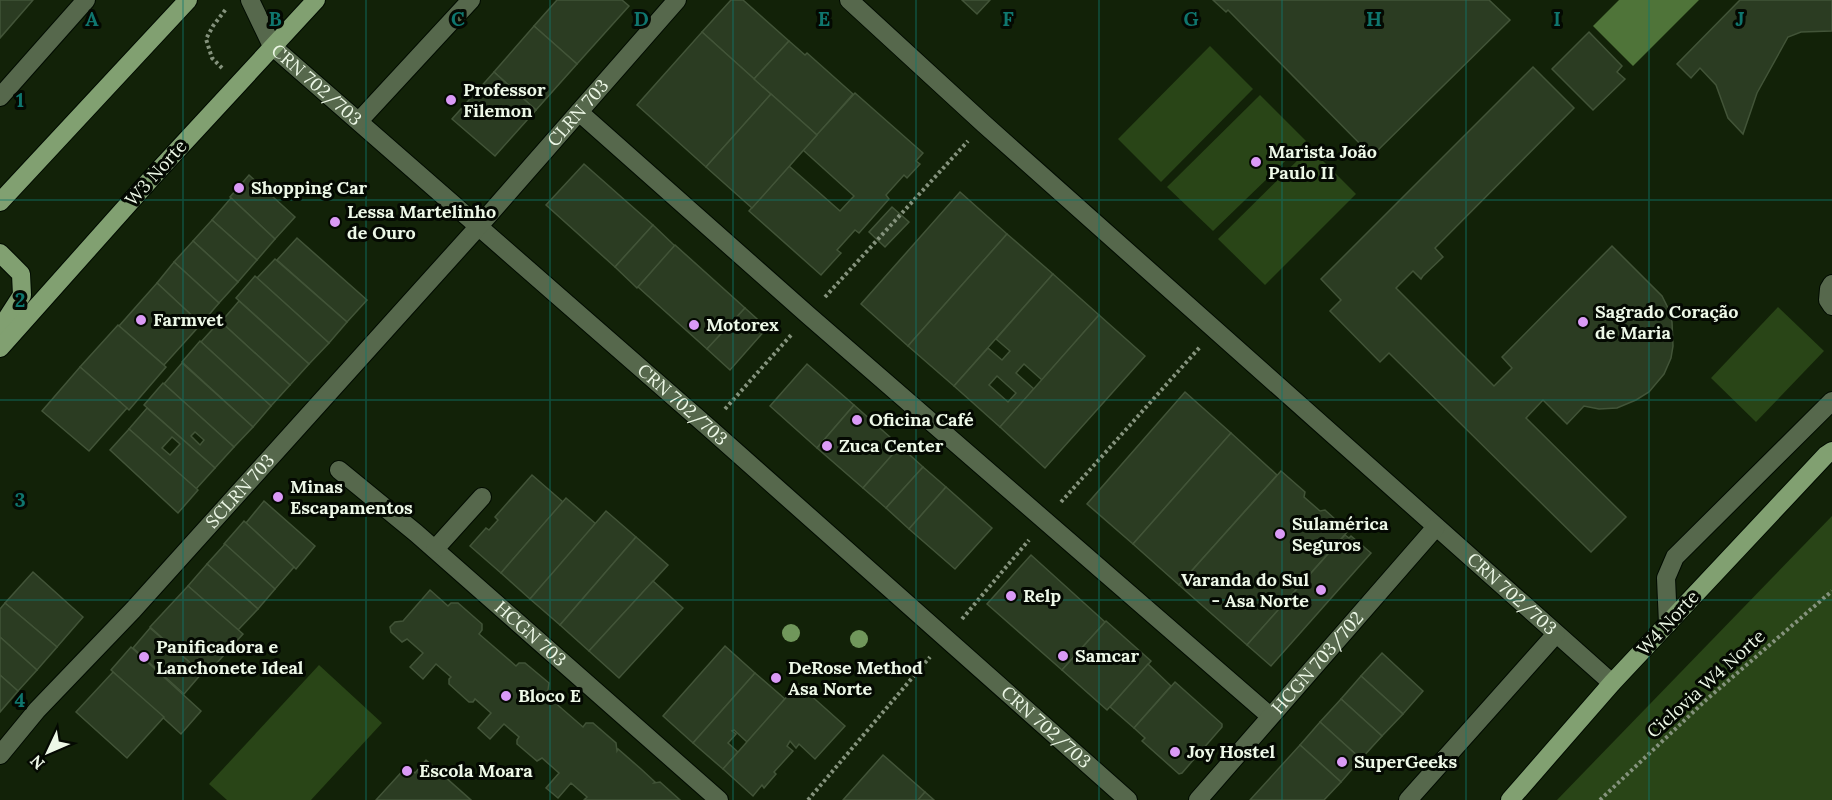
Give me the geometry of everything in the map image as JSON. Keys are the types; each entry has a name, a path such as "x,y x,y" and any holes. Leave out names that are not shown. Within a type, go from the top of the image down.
{"main road":[{"path":"0,202 188,0"},
{"name":"W3 Norte","path":"0,348 156,172 316,0"},
{"path":"0,254 21,274 22,295 0,329"},
{"name":"W4 Norte","path":"1510,800 1612,683 1830,452"}],"street":[{"path":"0,97 86,0"},
{"name":"CRN 702/703","path":"250,0 272,46 708,427 1128,800"},
{"path":"359,121 471,0"},
{"name":"CLRN 703","path":"479,226 677,0"},
{"name":"CRN 702/703","path":"849,0 984,124 1612,683"},
{"path":"579,112 808,315 1270,716"},
{"name":"SCLRN 703","path":"0,755 37,710 133,610 479,226"},
{"path":"1832,284 1828,300 1832,306"},
{"path":"1668,624 1666,578 1675,557 1832,400"},
{"name":"HCGN 703","path":"339,470 435,549 719,800"},
{"path":"435,549 482,497"},
{"name":"HCGN 703/702","path":"1198,800 1436,527"},
{"path":"1408,800 1556,634"}],"path":[{"path":"227,9 206,39 212,58 237,84"},
{"path":"708,427 984,124"},
{"path":"808,800 1045,521 1215,330"},
{"name":"Ciclovia W4 Norte","path":"1600,800 1706,700 1832,591"}],"shaded area":[{"path":"1619,0 1699,0 1633,66 1593,26"},
{"path":"1210,46 1253,89 1161,182 1118,139"},
{"path":"1260,95 1306,141 1213,231 1167,187"},
{"path":"1310,148 1356,194 1265,285 1218,239"},
{"path":"1778,307 1824,351 1756,422 1711,378"},
{"path":"1832,516 1832,800 1557,800"},
{"path":"319,665 382,723 311,800 227,800 209,784"}],"building":[{"path":"0,0 33,0 0,38"},
{"path":"557,0 622,0 629,6 577,64 534,26"},
{"path":"731,0 743,0 789,41 754,79 702,32"},
{"path":"962,0 990,0 977,14"},
{"path":"1213,0 1489,0 1510,20 1372,156 1228,10 1226,12"},
{"path":"1740,0 1832,0 1832,31 1801,32 1788,37 1757,93 1743,134 1728,118 1716,85 1700,68 1691,78 1677,64"},
{"path":"534,26 577,64 536,110 494,72"},
{"path":"702,32 771,94 706,167 637,105"},
{"path":"1589,32 1622,66 1617,72 1625,79 1593,110 1552,69"},
{"path":"789,41 805,55 807,53 853,94 817,135 754,79"},
{"path":"1533,67 1574,108 1435,248 1443,257 1421,279 1413,271 1396,288 1494,386 1512,368 1502,357 1612,246 1662,296 1672,322 1673,346 1664,374 1649,392 1617,408 1599,409 1584,406 1567,424 1543,400 1526,418 1626,517 1591,552 1389,353 1380,362 1330,311 1341,300 1321,279"},
{"path":"494,72 536,110 495,156 452,119"},
{"path":"855,93 923,153 916,161 920,164 907,178 904,175 886,195 889,199 859,233 855,230 837,250 841,253 821,275 749,211 789,166 840,211 854,196 803,150"},
{"path":"771,94 817,135 752,208 706,167"},
{"path":"584,164 653,225 615,267 546,205"},
{"path":"249,175 295,217 275,239 230,197"},
{"path":"960,192 1007,234 908,346 861,304"},
{"path":"231,198 275,239 257,260 212,220"},
{"path":"892,207 909,222 885,247 869,232"},
{"path":"212,220 257,260 238,282 193,241"},
{"path":"653,225 675,246 637,288 615,267"},
{"path":"1007,234 1053,274 954,386 908,346"},
{"path":"297,238 367,300 347,322 277,260"},
{"path":"193,241 238,282 219,303 174,262"},
{"path":"675,245 745,308 707,349 638,287"},
{"path":"275,259 347,322 329,343 257,278"},
{"path":"174,262 219,303 201,324 157,283"},
{"path":"1053,274 1099,315 1042,380 1024,364 1016,373 1034,389 1000,427 954,386 988,348 1002,360 1010,351 996,339","holes":["997,376 1016,393 1008,402 989,385"]},
{"path":"255,276 329,343 309,364 236,298"},
{"path":"157,283 201,324 164,365 119,326"},
{"path":"239,301 309,364 290,385 221,322"},
{"path":"745,308 767,328 730,370 707,349"},
{"path":"1099,315 1145,356 1045,468 1000,427"},
{"path":"220,321 290,385 271,406 201,342"},
{"path":"118,325 166,367 129,410 80,367"},
{"path":"200,341 271,406 253,427 182,362"},
{"path":"182,363 253,427 234,447 164,384"},
{"path":"807,364 854,405 817,448 770,406"},
{"path":"80,367 127,408 89,451 42,411"},
{"path":"163,383 234,447 215,468 144,405","holes":["195,432 204,440 200,445 191,436"]},
{"path":"1185,392 1231,433 1133,544 1087,504"},
{"path":"854,405 900,446 863,488 817,448"},
{"path":"147,408 215,468 196,489 129,429","holes":["172,437 180,444 170,455 162,448"]},
{"path":"129,429 198,490 178,513 110,450"},
{"path":"1231,433 1277,475 1179,585 1133,544"},
{"path":"900,446 923,467 886,508 863,488"},
{"path":"923,467 946,487 909,529 886,508"},
{"path":"1281,471 1305,492 1304,497 1320,511 1325,510 1348,531 1247,645 1179,585"},
{"path":"532,475 563,502 501,573 470,546 486,528 489,530 498,520 495,517"},
{"path":"946,487 992,528 955,569 909,529"},
{"path":"566,498 596,524 530,599 501,573"},
{"path":"264,501 315,546 296,569 246,523"},
{"path":"606,511 636,537 560,625 530,599"},
{"path":"244,521 294,567 275,589 224,544"},
{"path":"1345,535 1349,538 1351,536 1371,553 1271,666 1247,645"},
{"path":"636,537 668,565 589,651 560,625"},
{"path":"225,544 275,589 258,609 207,564"},
{"path":"1031,555 1105,622 1062,670 987,604"},
{"path":"207,564 258,609 238,630 188,586"},
{"path":"33,572 83,617 57,647 5,603"},
{"path":"653,581 683,608 619,678 589,651"},
{"path":"188,586 243,634 205,676 150,627"},
{"name":"Bloco E","path":"430,590 448,606 451,603 458,603 482,624 479,634 516,666 519,663 525,663 549,683 545,694 583,727 586,723 593,723 616,743 617,751 618,749 654,783 660,782 680,800 584,800 587,797 571,783 558,798 546,788 559,773 542,758 537,761 517,744 519,737 504,724 490,739 478,728 491,713 475,699 469,702 449,684 451,677 436,664 423,679 410,667 423,653 407,639 402,642 391,632 390,627 395,622 403,621"},
{"path":"5,603 57,647 37,670 0,637 0,609"},
{"path":"1106,621 1151,661 1107,710 1062,670"},
{"path":"150,628 202,673 184,694 133,648"},
{"path":"0,637 37,670 18,691 0,675"},
{"path":"725,646 755,673 693,743 663,716"},
{"path":"131,647 201,711 181,734 111,670"},
{"path":"1382,653 1423,691 1403,714 1361,676"},
{"path":"1148,664 1171,686 1134,728 1110,707"},
{"path":"113,672 164,717 127,758 76,712"},
{"path":"755,673 785,699 747,742 734,730 732,731 736,734 728,743 738,752 723,769 693,743"},
{"path":"0,675 18,691 0,712"},
{"path":"1361,676 1403,714 1382,736 1341,699"},
{"path":"1175,682 1222,724 1222,727 1179,774 1142,741 1145,738 1134,728"},
{"path":"798,684 845,726 815,759 799,744 796,748 790,741 787,746 793,751 774,772 776,774 764,788 762,785 753,796 723,769"},
{"path":"1341,699 1382,736 1361,759 1320,722"},
{"path":"1320,722 1361,759 1341,782 1300,745"},
{"path":"1300,745 1341,782 1324,800 1250,800"},
{"path":"883,755 925,792 918,800 843,800"},
{"path":"426,760 471,800 376,800 407,766 415,773"},
{"path":"925,792 934,800 918,800"}],"place":[{"name":"Professor Filemon","path":"451,100"},
{"name":"Marista João Paulo II","path":"1256,162"},
{"name":"Shopping Car","path":"239,188"},
{"name":"Lessa Martelinho de Ouro","path":"335,222"},
{"name":"Farmvet","path":"141,320"},
{"name":"Sagrado Coração de Maria","path":"1583,322"},
{"name":"Motorex","path":"694,325"},
{"name":"Oficina Café","path":"857,420"},
{"name":"Zuca Center","path":"827,446"},
{"name":"Minas Escapamentos","path":"278,497"},
{"name":"Sulamérica Seguros","path":"1280,534"},
{"name":"Varanda do Sul - Asa Norte","path":"1321,590"},
{"name":"Relp","path":"1011,596"},
{"name":"Samcar","path":"1063,656"},
{"name":"Panificadora e Lanchonete Ideal","path":"144,657"},
{"name":"DeRose Method Asa Norte","path":"776,678"},
{"name":"Bloco E","path":"506,696"},
{"name":"Joy Hostel","path":"1175,752"},
{"name":"SuperGeeks","path":"1342,762"},
{"name":"Escola Moara","path":"407,771"}]}
